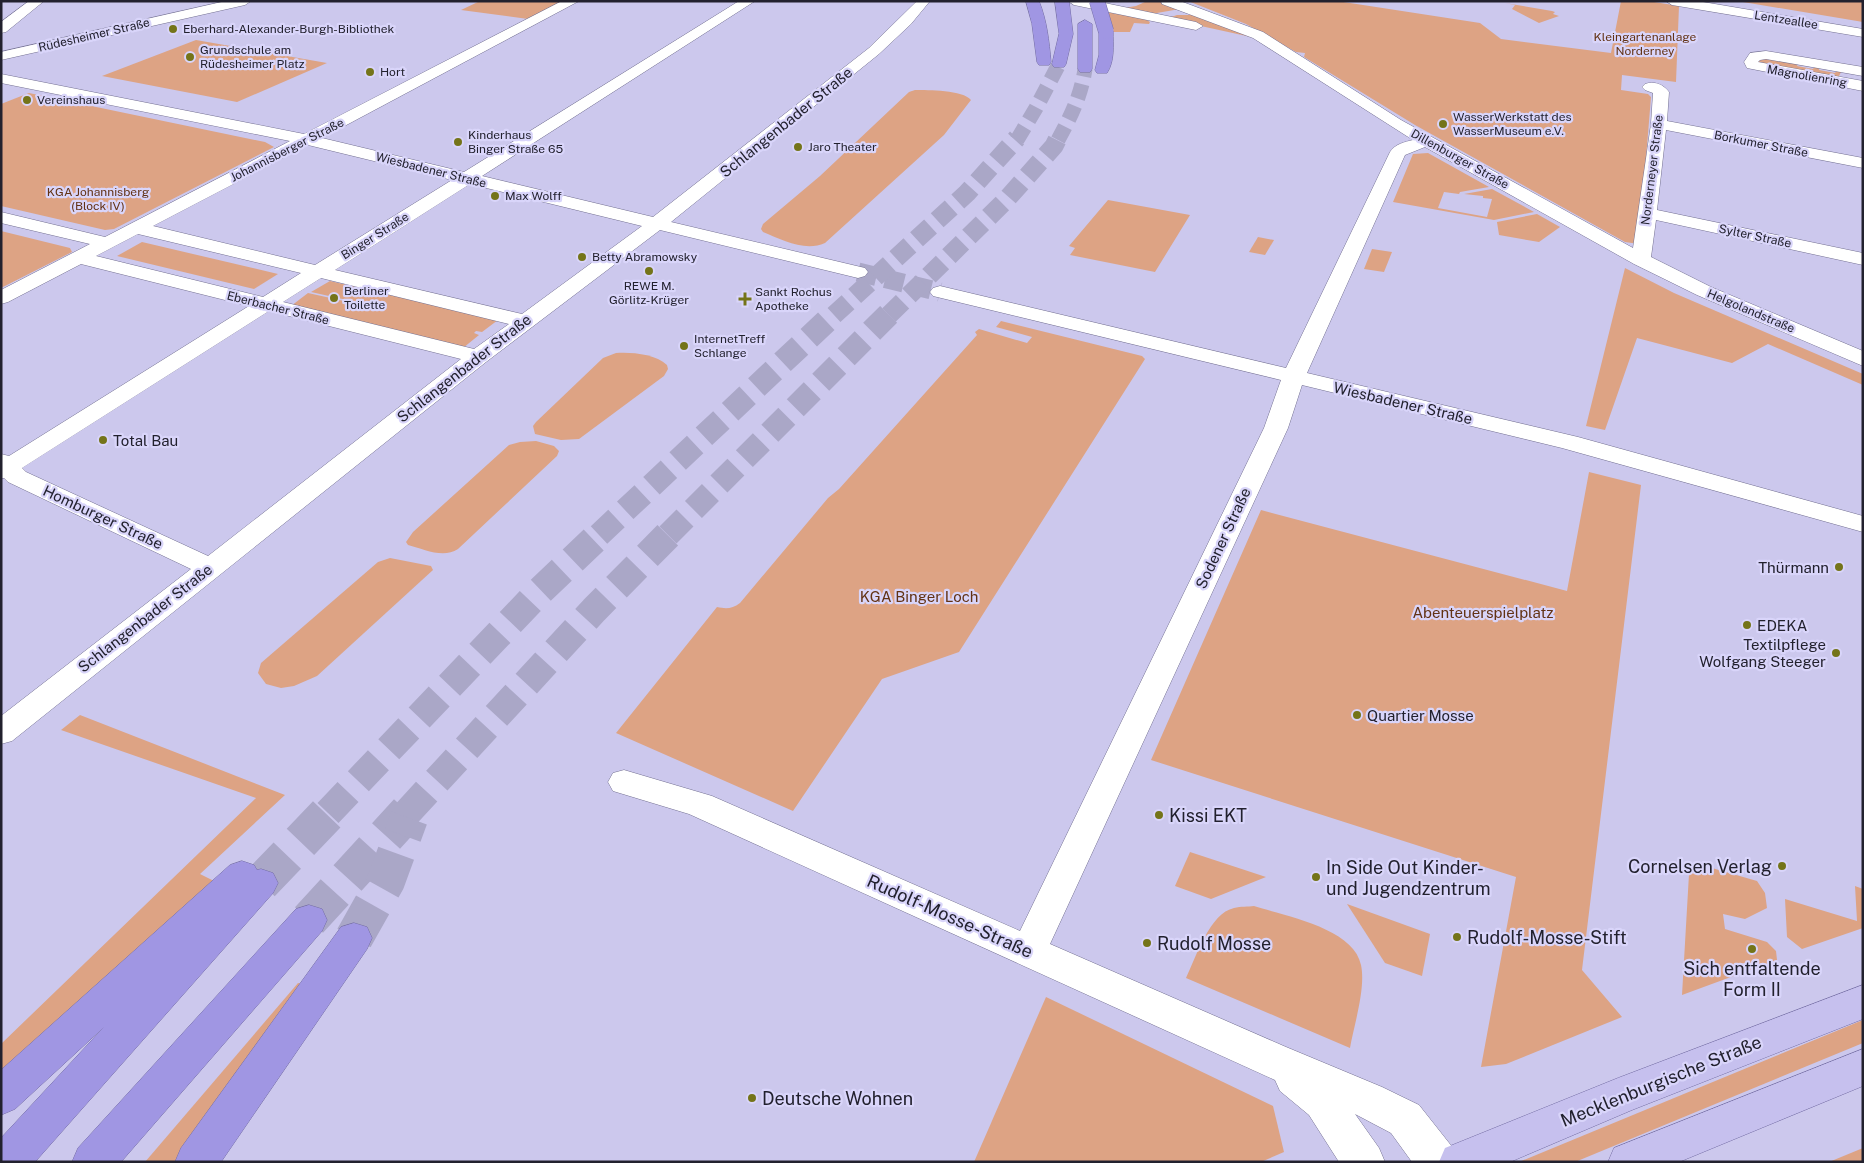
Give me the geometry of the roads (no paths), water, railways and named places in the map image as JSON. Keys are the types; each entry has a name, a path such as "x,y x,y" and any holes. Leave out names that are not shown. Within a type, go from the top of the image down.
{"highway":[{"path":"1032,1 1037,11 1042,32 1044,62"},
{"path":"1059,64 1064,48 1066,19 1062,1"},
{"path":"1079,1 1085,24 1085,69"},
{"path":"1097,4 1106,31 1106,55 1102,70"},
{"path":"1,1096 252,879 7,1162"},
{"path":"93,1162 308,920"},
{"path":"196,1162 354,938"}],"main road":[{"name":"Mecklenburgische Straße","path":"1460,1162 1618,1097 1863,1002"},
{"path":"1629,1162 1863,1067"}],"street":[{"path":"1,29 38,1"},
{"name":"Rüdesheimer Straße","path":"1,56 245,1"},
{"name":"Johannisberger Straße","path":"1,298 572,1"},
{"name":"Binger Straße","path":"3,466 265,305 749,1"},
{"name":"Schlangenbader Straße","path":"1,733 525,320 658,224 874,51 924,1"},
{"name":"Dillenburger Straße","path":"1074,1 1123,7 1141,1"},
{"name":"Dillenburger Straße","path":"1167,1 1248,30 1267,40 1395,123 1641,260"},
{"name":"Lentzeallee","path":"1672,1 1709,4 1863,27"},
{"name":"Dillenburger Straße","path":"1097,4 1229,33 1283,52"},
{"name":"Lentzeallee","path":"1709,4 1863,33"},
{"name":"Dillenburger Straße","path":"1165,20 1166,16 1196,12"},
{"name":"Magnolienring","path":"1863,72 1766,55 1755,56 1751,62 1752,65 1760,67 1863,86"},
{"name":"Wiesbadener Straße","path":"1,78 307,140 858,272"},
{"name":"Norderneyer Straße","path":"1641,260 1661,92 1650,87"},
{"name":"Borkumer Straße","path":"1658,124 1863,163"},
{"name":"Sodener Straße","path":"1028,951 1276,428 1294,377 1398,152 1409,146 1428,141"},
{"name":"Sylter Straße","path":"1647,213 1863,259"},
{"path":"1,217 108,243"},
{"path":"136,228 525,320"},
{"name":"Eberbacher Straße","path":"79,258 478,357"},
{"name":"Helgolandstraße","path":"1641,260 1704,291 1863,359"},
{"name":"Wiesbadener Straße","path":"940,292 1569,442 1863,524"},
{"name":"Homburger Straße","path":"3,466 17,477 210,567"},
{"name":"Rudolf-Mosse-Straße","path":"624,782 700,804 1272,1060 1368,1100 1405,1119 1438,1162"},
{"name":"Rudolf-Mosse-Straße","path":"1272,1060 1323,1102 1364,1162"}],"tunnel":[{"path":"1017,140 1059,64"},
{"path":"1058,140 1075,106 1085,69"},
{"path":"834,315 967,193 1017,138"},
{"path":"889,315 1006,200 1054,146 1058,138"},
{"path":"858,272 940,292"},
{"path":"599,535 835,313"},
{"path":"669,534 890,313"},
{"path":"328,813 538,593 600,534"},
{"path":"407,813 594,610 669,534"},
{"path":"261,883 329,812"},
{"path":"309,920 408,812"},
{"path":"354,938 386,881 409,818"}],"place":[{"name":"Eberhard-Alexander-Burgh-Bibliothek","path":"173,29"},
{"name":"Grundschule am Rüdesheimer Platz","path":"190,57"},
{"name":"Hort","path":"370,72"},
{"name":"Vereinshaus","path":"27,100"},
{"name":"WasserWerkstatt des WasserMuseum e.V.","path":"1443,124"},
{"name":"Kinderhaus Binger Straße 65","path":"458,142"},
{"name":"Jaro Theater","path":"798,147"},
{"name":"Max Wolff","path":"495,196"},
{"name":"Betty Abramowsky","path":"582,257"},
{"name":"REWE M. Görlitz-Krüger","path":"649,271"},
{"name":"Berliner Toilette","path":"334,298"},
{"name":"Sankt Rochus Apotheke","path":"745,299"},
{"name":"InternetTreff Schlange","path":"684,346"},
{"name":"Total Bau","path":"103,440"},
{"name":"Thürmann","path":"1839,567"},
{"name":"EDEKA","path":"1747,625"},
{"name":"Textilpflege Wolfgang Steeger","path":"1836,653"},
{"name":"Quartier Mosse","path":"1357,715"},
{"name":"Kissi EKT","path":"1159,815"},
{"name":"Cornelsen Verlag","path":"1782,866"},
{"name":"In Side Out Kinder- und Jugendzentrum","path":"1316,877"},
{"name":"Rudolf-Mosse-Stift","path":"1457,937"},
{"name":"Rudolf Mosse","path":"1147,943"},
{"name":"Sich entfaltende Form II","path":"1752,949"},
{"name":"Deutsche Wohnen","path":"752,1098"}],"park label":[{"name":"Kleingartenanlage Norderney","path":"1645,44"},
{"name":"KGA Johannisberg (Block IV)","path":"98,199"},
{"name":"KGA Binger Loch","path":"919,596"},
{"name":"Abenteuerspielplatz","path":"1483,612"}]}
